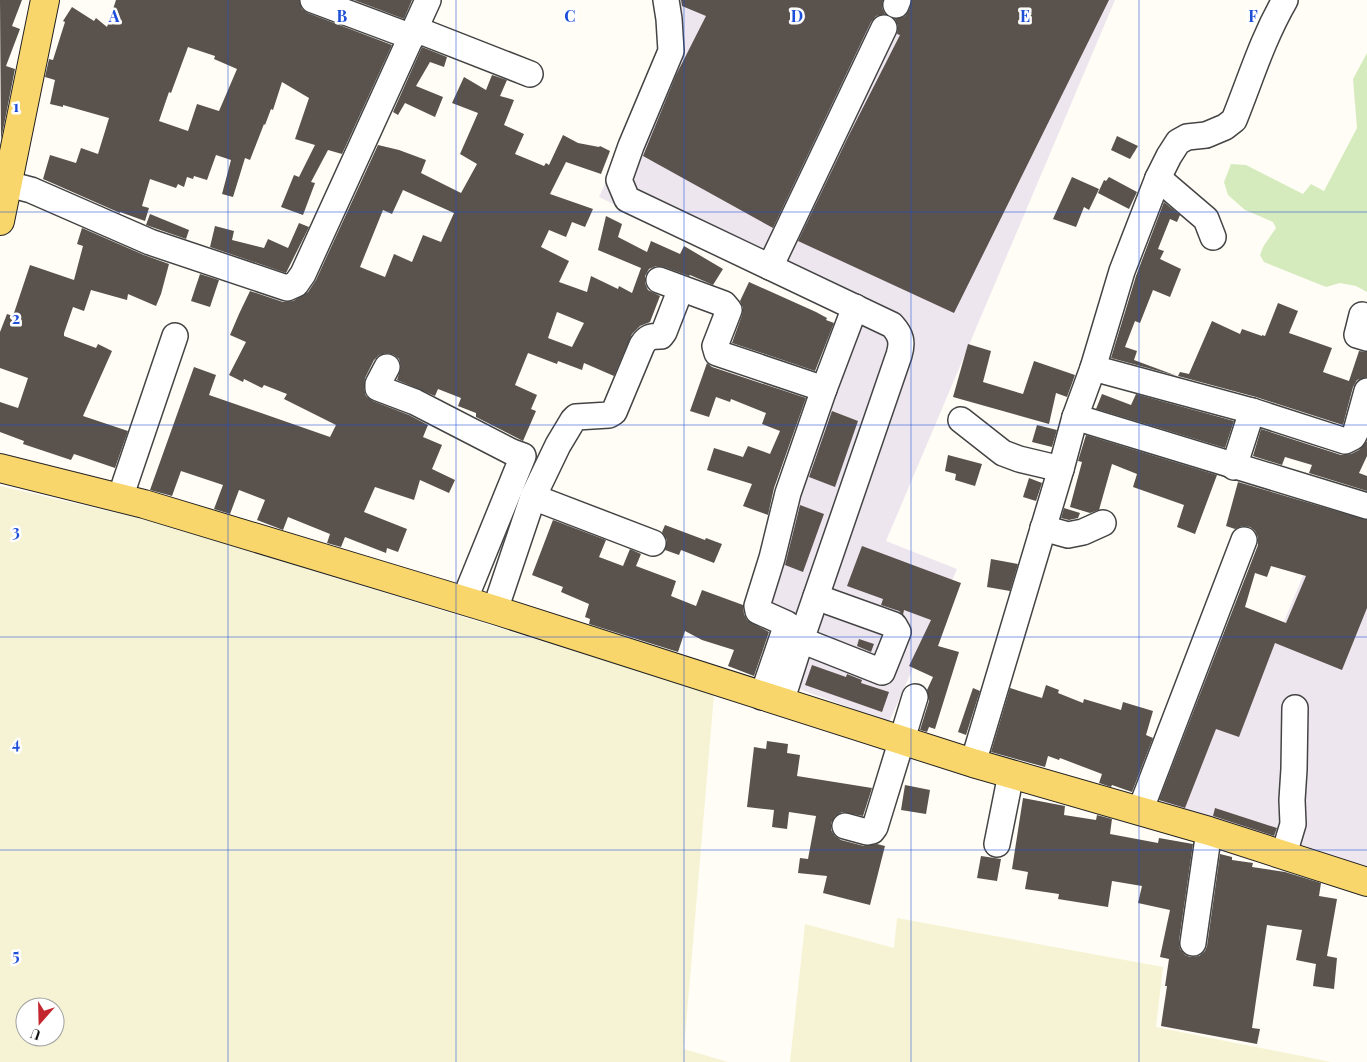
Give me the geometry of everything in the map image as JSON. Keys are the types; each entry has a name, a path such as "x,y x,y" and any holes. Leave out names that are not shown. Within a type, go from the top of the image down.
{"main road":[{"path":"0,221 45,0"},
{"path":"0,468 144,504 495,610 973,763 1209,830 1367,882"}],"street":[{"path":"313,0 530,74"},
{"path":"8,184 31,190 150,242 287,288 296,284 303,274 428,0"},
{"path":"666,0 671,51 631,146 620,180 627,199 892,325 899,333 902,347 801,640 772,699"},
{"path":"973,763 1075,417 1093,368 1122,271 1158,178 1178,142 1188,137 1206,135 1225,127 1234,120 1259,52 1272,22 1285,0"},
{"path":"770,267 884,28"},
{"path":"1158,178 1206,219 1213,237"},
{"path":"659,280 724,304 727,307 728,310 715,346 717,352 824,389"},
{"path":"495,610 533,497 558,445 576,417 609,415 614,412 642,345 646,338 661,336 664,332 678,296"},
{"path":"772,699 787,624 758,610 756,607 772,558 788,493 855,307"},
{"path":"120,498 175,336"},
{"path":"387,367 378,384 378,388 414,402 523,456 464,601"},
{"path":"1093,368 1252,411 1345,441 1353,437 1356,432 1367,391"},
{"path":"1234,467 1252,411"},
{"path":"1075,417 1367,506"},
{"path":"961,420 1003,453 1019,459 1061,469"},
{"path":"533,497 654,543"},
{"path":"1043,528 1068,535 1083,532 1103,522"},
{"path":"1140,811 1244,540"},
{"path":"801,640 882,672 897,639 898,632 894,626 816,597"},
{"path":"845,826 868,832 872,831 915,697"},
{"path":"1284,854 1293,824 1295,708"},
{"path":"997,844 1011,774"},
{"path":"1192,944 1209,830"}],"shaded area":[{"path":"657,0 1115,0 886,541 957,569 889,722 772,679 794,617 761,606 851,319 599,197 669,43"},
{"path":"0,486 151,521 714,694 684,1049 728,1062 0,1062"},
{"path":"1322,530 1367,548 1367,870 1145,797 1217,634 1270,655"},
{"path":"897,918 1163,967 1156,1027 1331,1062 790,1062 805,924 894,948"}],"green space":[{"path":"1367,53 1367,292 1356,286 1340,283 1326,287 1264,262 1260,255 1276,228 1273,222 1245,210 1228,195 1224,182 1231,164 1246,165 1303,194 1311,184 1324,191 1357,128 1353,79"}],"building":[{"path":"0,0 22,0 12,26 20,29 6,66 15,69 1,140"},
{"path":"116,0 299,0 302,9 308,13 392,45 342,154 328,150 311,182 315,183 303,215 281,207 294,175 299,177 315,145 295,139 309,98 282,82 273,110 271,109 264,124 250,160 245,158 233,197 222,194 231,160 216,155 207,180 194,176 193,179 187,177 184,187 178,184 176,188 150,179 142,206 149,208 145,221 120,213 43,179 50,155 76,163 81,148 98,154 109,118 63,105 63,107 50,104 55,80 45,77 49,59 53,60 65,22 63,21 72,7 94,21 96,18 107,27","holes":["188,47 215,56 214,59 237,69 219,111 197,104 188,131 159,121"]},
{"path":"354,0 412,0 404,19"},
{"path":"681,0 883,0 882,8 885,14 876,16 871,22 773,228 643,156 676,75 706,16 682,6"},
{"path":"912,0 1109,0 954,313 798,241 900,35 897,34 898,26 895,19 905,16"},
{"path":"422,47 447,57 444,67 430,62 416,86 443,97 435,117 405,103 398,115 393,112"},
{"path":"492,75 507,80 500,96 514,100 504,125 524,134 515,154 544,166 546,163 549,165 563,135 578,143 600,146 610,151 601,174 566,162 550,194 593,209 585,227 572,222 566,237 549,230 541,247 569,261 559,282 587,292 591,276 618,289 619,286 632,293 641,268 598,250 606,216 622,224 618,237 647,252 651,241 680,254 684,246 723,269 713,285 664,267 656,266 649,269 645,276 645,283 648,290 660,296 650,322 640,326 632,334 614,376 584,363 582,370 558,361 557,364 528,353 515,385 537,395 531,409 536,411 523,441 476,417 476,413 458,406 461,398 438,389 435,396 397,380 401,367 399,359 387,353 379,355 374,360 365,378 364,388 366,396 373,401 409,415 428,425 423,437 442,445 432,469 455,480 449,493 420,480 414,500 375,487 364,512 407,529 398,552 387,548 386,553 345,537 341,547 327,543 330,534 288,517 283,530 257,520 265,500 239,490 230,514 214,509 223,485 181,471 172,496 150,490 194,367 216,375 209,395 330,437 336,425 284,399 287,394 264,385 262,388 244,379 243,382 229,375 246,342 230,335 239,314 250,291 283,302 293,301 308,292 316,280 378,145 426,160 421,173 461,193 477,164 460,154 478,113 452,103 464,77 486,90","holes":["403,190 454,213 441,242 423,235 412,262 394,254 385,277 360,267 383,210 392,214","557,312 584,323 572,347 548,338"]},
{"path":"1117,136 1138,146 1130,159 1111,150"},
{"path":"1072,177 1099,189 1089,210 1084,207 1076,227 1053,219"},
{"path":"1109,177 1137,192 1129,209 1098,193 1104,180 1106,181"},
{"path":"1164,202 1180,215 1177,222 1170,219 1158,249 1164,251 1160,259 1181,269 1170,297 1153,290 1140,323 1135,321 1125,347 1137,351 1134,360 1177,376 1111,358 1136,276"},
{"path":"150,214 189,230 186,239 146,225"},
{"path":"299,223 309,227 286,273 210,247 215,226 234,231 232,240 264,248 268,239 288,248"},
{"path":"82,228 169,264 156,306 128,294 127,300 91,290 84,311 73,307 64,333 64,336 96,348 98,344 112,351 83,416 128,431 115,468 74,454 71,460 23,444 24,441 0,432 0,402 18,408 28,378 0,368 0,332 7,314 13,316 30,265 74,280 83,246 77,244"},
{"path":"200,274 219,280 210,307 191,301"},
{"path":"749,282 816,312 827,318 826,320 834,323 815,371 732,343 742,315 743,308 740,301"},
{"path":"1278,303 1298,311 1289,333 1332,348 1323,372 1349,381 1359,351 1367,352 1367,377 1357,380 1353,387 1343,425 1256,397 1178,376 1180,372 1189,374 1212,321 1240,334 1242,329 1265,336"},
{"path":"968,344 991,351 983,382 1023,394 1034,361 1075,375 1067,397 1056,393 1049,424 953,397"},
{"path":"707,363 712,367 806,398 774,488 768,515 743,506 752,484 707,470 714,448 743,457 748,446 770,454 780,431 762,424 766,413 731,399 730,402 716,397 709,417 690,411"},
{"path":"1102,394 1131,405 1136,394 1234,421 1225,448 1096,409"},
{"path":"832,411 858,421 835,487 809,477"},
{"path":"1037,425 1057,430 1052,447 1032,442"},
{"path":"1261,429 1341,455 1351,454 1359,450 1367,441 1367,456 1359,473 1367,476 1367,491 1309,473 1312,465 1285,457 1282,465 1253,456"},
{"path":"1086,435 1217,475 1195,534 1177,527 1184,505 1133,487 1137,474 1112,464 1099,510 1090,513 1070,507 1082,462 1078,461"},
{"path":"948,455 982,464 975,486 955,480 956,474 945,471"},
{"path":"1029,478 1042,483 1036,501 1023,497"},
{"path":"1238,482 1367,520 1367,608 1342,670 1275,643 1239,737 1216,729 1185,808 1159,800 1258,545 1258,537 1250,527 1242,526 1235,529 1226,526","holes":["1271,566 1306,576 1286,623 1245,607 1255,573 1267,577"]},
{"path":"800,505 824,514 803,572 785,565"},
{"path":"1064,508 1080,513 1078,518 1069,520 1061,518"},
{"path":"553,520 606,540 599,557 623,566 630,549 641,554 636,566 676,581 671,596 696,606 702,590 743,605 747,620 769,632 754,676 728,666 734,650 702,640 685,631 678,652 589,624 590,619 585,617 589,604 561,592 563,587 532,575"},
{"path":"665,525 705,540 706,538 722,544 714,563 681,550 679,555 665,550 667,540 662,532"},
{"path":"862,546 961,583 938,646 959,652 935,729 929,727 927,732 920,730 929,701 927,690 933,677 909,666 931,620 904,610 903,615 899,611 881,605 883,599 847,586"},
{"path":"991,559 1018,564 1010,591 987,587"},
{"path":"859,639 874,644 871,652 857,646"},
{"path":"812,665 846,677 847,674 862,680 861,683 889,692 882,712 805,685"},
{"path":"1046,685 1059,690 1058,693 1083,703 1084,699 1121,710 1123,702 1153,711 1146,735 1153,738 1132,792 1099,783 1102,774 1060,758 1059,760 1048,756 1045,767 991,752 1010,688 1042,698"},
{"path":"973,688 980,691 966,735 958,732"},
{"path":"767,741 788,744 787,753 800,755 797,776 872,788 863,816 842,812 835,816 831,823 831,830 841,840 864,846 877,844 885,846 870,905 823,893 827,876 798,873 800,858 808,859 816,816 789,812 787,829 772,827 774,810 747,807 754,747 766,749"},
{"path":"905,785 930,790 926,814 901,810"},
{"path":"1023,798 1065,806 1064,815 1096,820 1097,815 1112,819 1110,834 1158,843 1159,838 1193,844 1179,941 1180,949 1185,955 1190,957 1199,956 1205,951 1207,946 1220,854 1232,857 1232,860 1253,863 1252,867 1285,872 1321,883 1319,896 1337,899 1327,956 1337,958 1334,989 1313,986 1316,964 1296,960 1302,930 1267,925 1252,1028 1260,1029 1257,1044 1161,1026 1169,959 1160,957 1170,910 1138,903 1142,886 1112,881 1108,907 1058,899 1059,894 1025,889 1028,872 1012,869"},
{"path":"1215,808 1277,828 1274,836 1213,816"},
{"path":"981,856 1001,859 997,881 977,878"}]}
